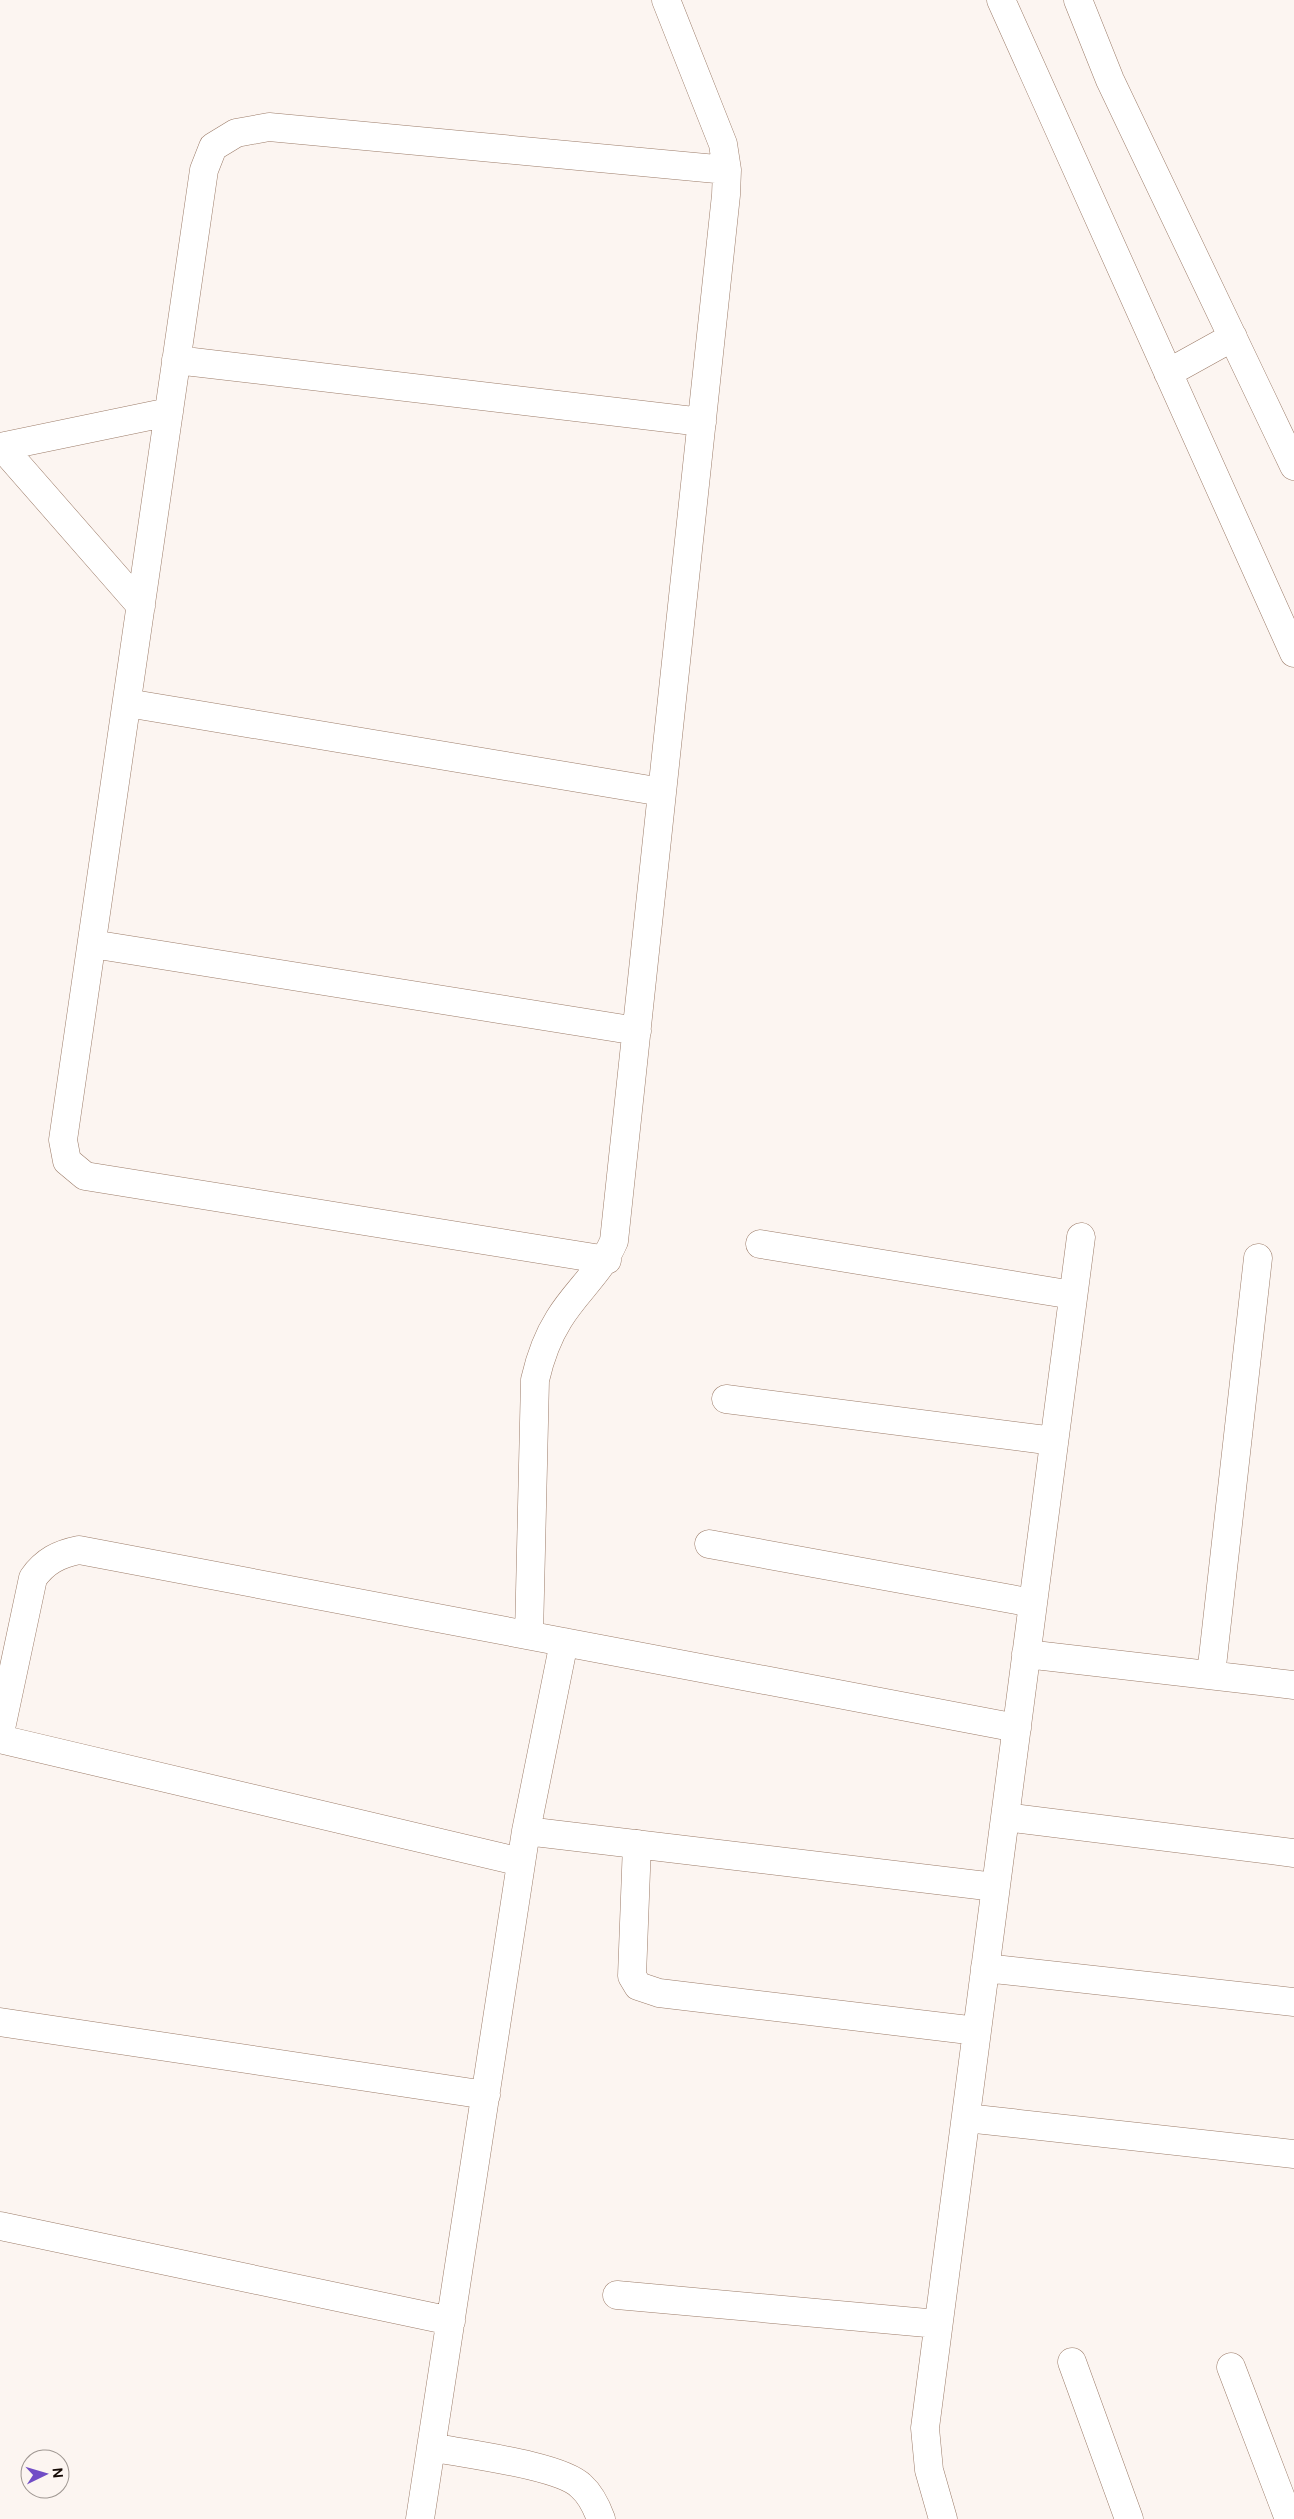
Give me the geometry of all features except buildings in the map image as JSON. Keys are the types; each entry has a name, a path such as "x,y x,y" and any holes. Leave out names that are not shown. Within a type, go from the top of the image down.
{"street":[{"path":"528,1635 535,1380 543,1350 559,1318 606,1260 614,1241 702,422 727,170 723,144 666,0"},
{"path":"1001,0 1294,653"},
{"path":"1078,0 1110,80 1294,466"},
{"path":"606,1260 85,1176 67,1161 63,1140 204,170 213,148 236,133 269,127 727,170"},
{"path":"1168,373 1233,337"},
{"path":"176,360 702,422"},
{"path":"141,606 1,447 169,412"},
{"path":"127,703 662,792"},
{"path":"92,944 636,1031"},
{"path":"943,2519 929,2470 925,2428 1081,1237"},
{"path":"760,1244 1073,1295"},
{"path":"1211,1675 1258,1258"},
{"path":"726,1399 1054,1442"},
{"path":"709,1544 1033,1603"},
{"path":"0,1733 33,1578 41,1566 60,1554 79,1550 1016,1728"},
{"path":"420,2519 526,1831 564,1642"},
{"path":"1026,1654 1294,1684"},
{"path":"0,1739 521,1862"},
{"path":"1005,1817 1294,1853"},
{"path":"526,1831 995,1887"},
{"path":"637,1844 632,1976 638,1986 648,1992 977,2031"},
{"path":"985,1968 1294,2002"},
{"path":"0,2022 486,2095"},
{"path":"966,2118 1294,2154"},
{"path":"0,2226 451,2321"},
{"path":"617,2295 938,2324"},
{"path":"1072,2362 1128,2519"},
{"path":"1231,2367 1289,2519"},
{"path":"431,2448 557,2471 581,2485 597,2508 601,2519"}]}
